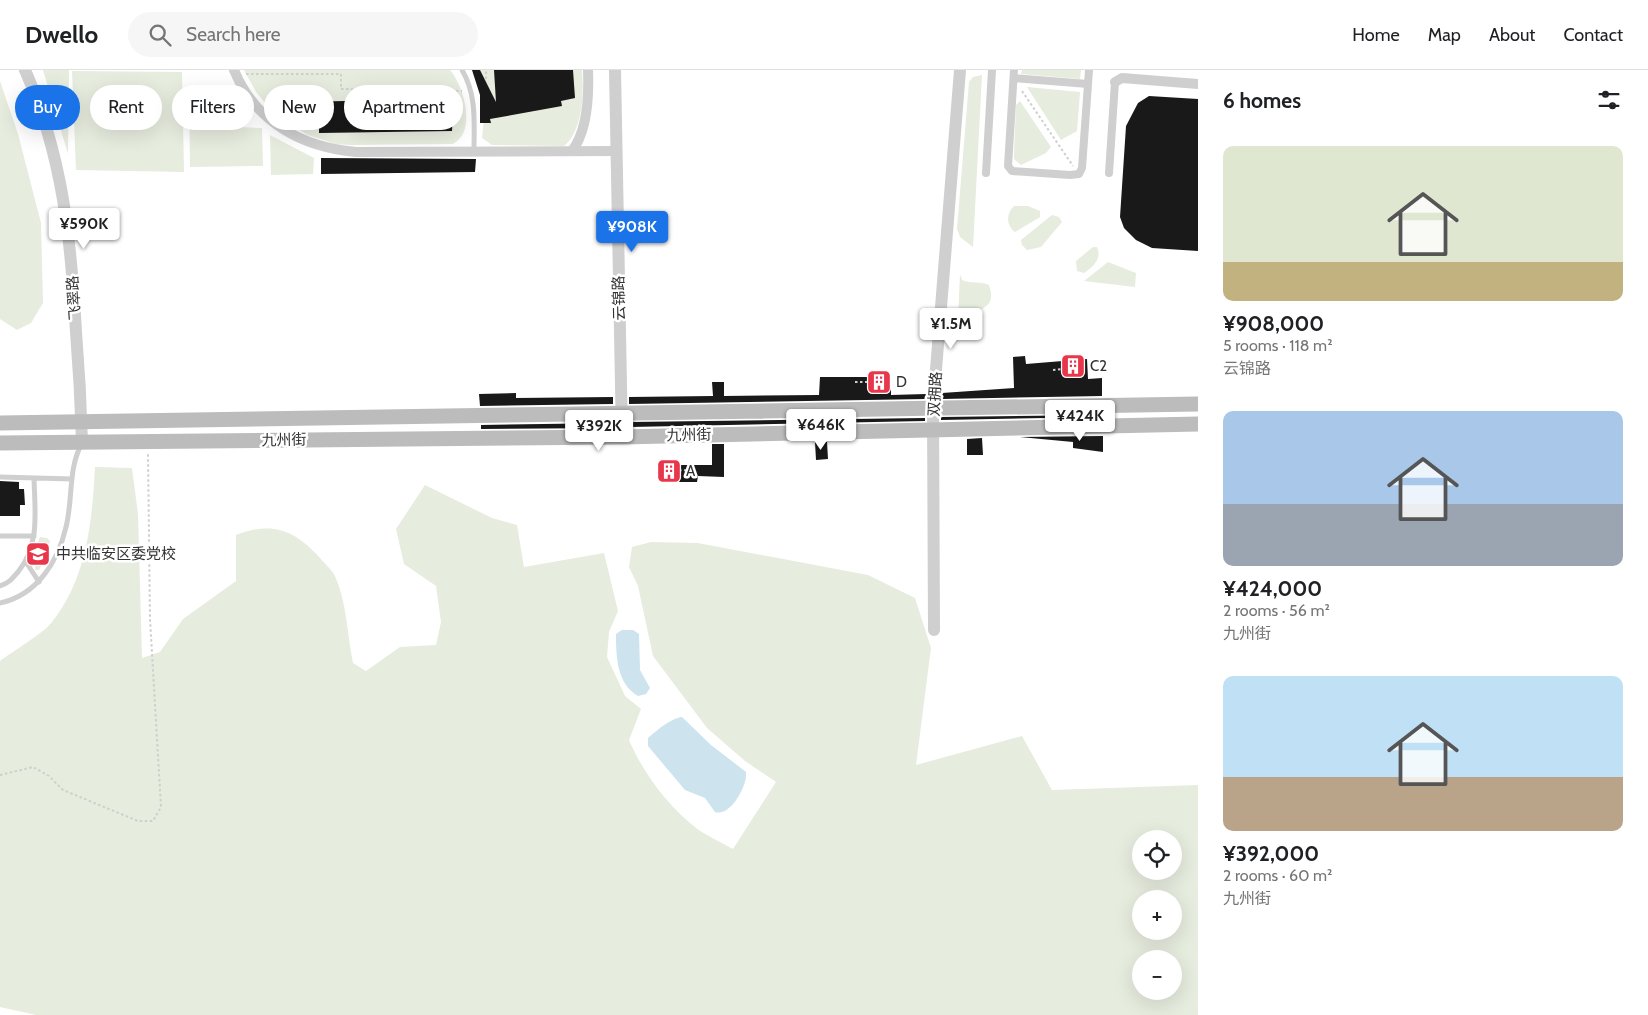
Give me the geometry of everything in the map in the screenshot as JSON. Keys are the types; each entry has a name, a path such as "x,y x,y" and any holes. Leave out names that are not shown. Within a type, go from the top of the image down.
{"main road":[{"name":"九州街","path":"0,422 1198,404"},
{"name":"九州街","path":"0,443 622,437 1198,424"}],"street":[{"name":"飞翠路","path":"26,70 51,141 63,187 74,295 82,442"},
{"path":"572,151 577,144 587,102 588,70"},
{"name":"云锦路","path":"615,70 622,437"},
{"name":"双拥路","path":"934,630 932,407 960,70"},
{"path":"986,173 992,70"},
{"path":"1088,84 1014,74 1008,166 1012,171 1078,174 1082,168 1088,84 1089,70"},
{"path":"234,72 251,99 268,120 288,134 332,150 356,152 616,150"},
{"path":"1109,173 1115,82 1122,78 1198,84"},
{"path":"580,133 583,144 588,151"}],"lane":[{"path":"462,70 472,91 474,151"},
{"path":"0,604 34,588 49,572 66,527 74,458 82,442"},
{"path":"0,477 27,476 34,479 72,479"},
{"path":"0,586 8,584 26,562 34,536 34,479"},
{"path":"0,536 34,536"},
{"path":"26,562 39,582"}],"path":[{"path":"486,70 486,78"},
{"path":"234,72 340,74 341,89 472,91"},
{"path":"1014,74 1078,174"},
{"path":"1053,370 1082,367"},
{"path":"855,382 888,382"},
{"path":"0,775 33,767 49,776 63,790 138,821 153,821 161,807 150,618 148,442"},
{"path":"659,470 692,470"}],"shaded area":[{"path":"43,70 69,70 69,85 47,85"},
{"path":"244,70 450,70 459,85 344,85 344,130 463,130 463,97 466,109 465,130 453,144 336,144 308,135 300,130 334,130 334,85 264,85 264,102"},
{"path":"478,70 582,70 581,111 579,121 570,139 564,146 492,145 482,138 486,96"},
{"path":"1022,70 1081,70 1080,79 1021,74"},
{"path":"72,71 182,72 182,85 172,85 172,130 183,130 184,172 76,170 74,130 80,130 80,85 73,85"},
{"path":"982,75 973,247 960,237 957,229 969,82 973,77"},
{"path":"0,81 15,130 18,134 41,223 43,303 31,323 17,330 0,319"},
{"path":"1027,87 1080,92 1077,131 1061,140"},
{"path":"1020,101 1051,147 1046,153 1021,165 1014,159 1016,105"},
{"path":"254,128 262,128 263,166 190,167 190,130 254,130"},
{"path":"61,130 68,130 68,154"},
{"path":"270,135 314,158 313,174 271,175"},
{"path":"1014,206 1028,206 1040,211 1040,217 1015,232 1010,226 1008,219"},
{"path":"1052,215 1059,217 1062,222 1041,247 1027,250 1022,245 1021,240"},
{"path":"1093,247 1097,247 1098,251 1096,262 1084,273 1077,271 1076,261"},
{"path":"1108,262 1136,273 1135,287 1084,281"},
{"path":"960,274 962,280 989,285 991,300 985,307 966,320 961,328 957,342"},
{"path":"95,467 132,468 138,514 142,658 160,652 183,619 236,581 236,535 261,529 272,529 292,535 311,548 334,574 344,608 353,663 366,671 400,647 436,645 441,622 436,586 404,564 396,529 425,485 492,518 517,525 524,567 604,553 618,611 609,632 607,657 625,696 641,709 629,740 649,777 676,810 696,828 733,849 776,782 745,761 707,728 653,656 638,586 629,567 632,547 651,542 698,543 868,575 915,598 931,648 916,765 1022,736 1052,790 1198,785 1198,1015 36,1015 0,1007 0,661 48,627 64,605 80,568 92,508"},
{"path":"40,537 47,538 50,541 46,556 39,570 35,570 36,547"}],"water":[{"path":"622,630 633,630 639,634 640,670 650,688 646,694 638,696 631,691 619,669 616,652 616,634"},
{"path":"682,717 711,745 746,772 741,791 727,810 715,812 705,798 685,790 648,746 648,738 651,735 669,722"}],"building":[{"path":"472,70 480,70 496,102 494,70 573,70 575,98 561,101 562,106 490,119 491,123 480,123 480,95"},
{"path":"1149,96 1198,99 1198,251 1152,248 1136,240 1124,228 1120,217 1126,126 1138,103"},
{"path":"334,101 344,101 344,130 452,131 319,133 319,130 334,130"},
{"path":"321,158 476,159 475,172 321,174"},
{"path":"1025,356 1026,364 1087,359 1088,379 1102,378 1102,396 942,399 942,393 1014,388 1013,357"},
{"path":"820,377 891,377 891,395 926,394 926,399 629,404 629,397 713,396 712,382 724,382 724,396 819,395"},
{"path":"516,393 516,398 613,397 613,404 480,406 479,394"},
{"path":"1103,415 1103,417 941,420 941,417"},
{"path":"925,418 925,421 630,427 630,422"},
{"path":"614,423 614,428 481,429 481,425"},
{"path":"1103,436 1103,452 1073,448 1073,442 1020,437"},
{"path":"982,438 983,455 967,455 967,439"},
{"path":"815,442 827,442 828,459 816,460"},
{"path":"712,444 724,444 724,477 698,476 697,482 674,482 674,476 657,476 657,465 712,465"},
{"path":"0,481 19,482 19,489 24,489 25,505 20,505 20,516 0,516"}],"place":[{"name":"C2","path":"1073,366"},
{"name":"D","path":"879,382"},
{"name":"A","path":"669,471"},
{"name":"中共临安区委党校","path":"38,554"}]}
